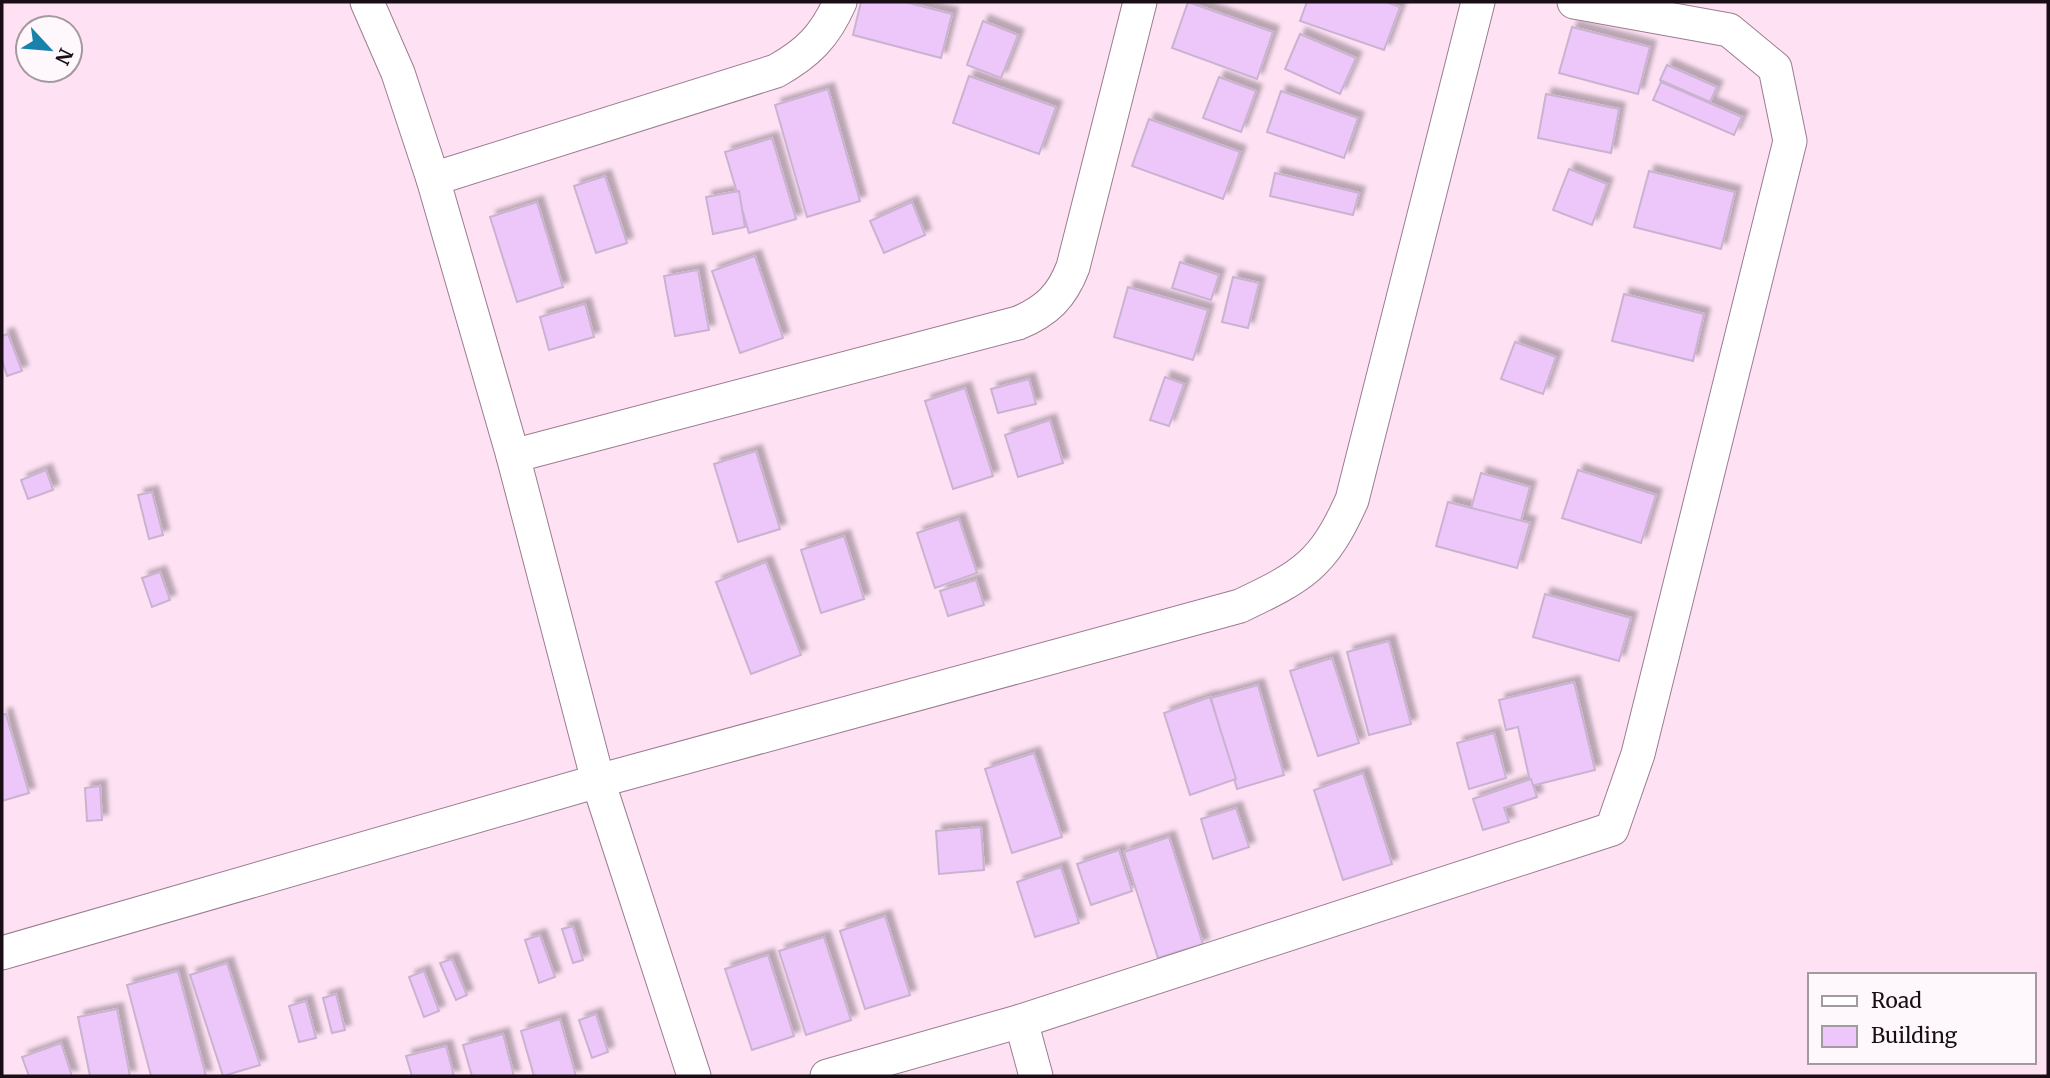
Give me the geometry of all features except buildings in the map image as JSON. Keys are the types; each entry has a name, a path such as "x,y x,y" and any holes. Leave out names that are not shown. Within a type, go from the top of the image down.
{"street":[{"path":"368,2 398,73 433,179 513,456 598,781 694,1076"},
{"path":"433,179 776,71 802,56 819,39 840,2"},
{"path":"2,953 598,781 1240,606 1283,586 1315,563 1338,532 1352,500 1478,2"},
{"path":"827,1076 1021,1021 1612,829 1638,754 1790,141 1775,68 1729,30 1574,2"},
{"path":"513,456 1018,323 1037,315 1053,303 1066,286 1073,267 1132,3"},
{"path":"1021,1021 1036,1076"}]}
